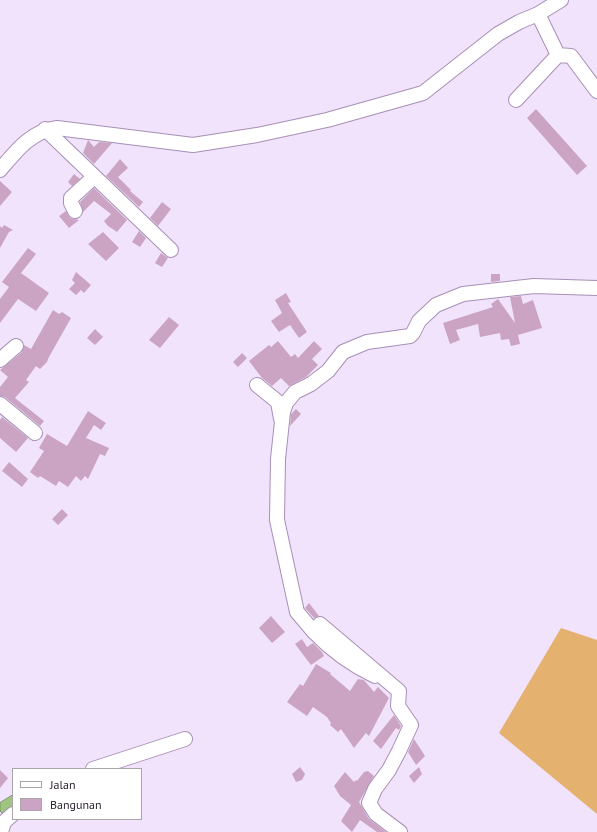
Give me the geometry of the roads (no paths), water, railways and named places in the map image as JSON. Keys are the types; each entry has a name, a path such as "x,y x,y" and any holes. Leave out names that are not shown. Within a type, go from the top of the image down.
{"street":[{"path":"0,170 32,135 45,129 57,128 193,145 257,135 327,120 423,94 498,34 519,22 538,14 561,0"},
{"path":"538,14 558,55"},
{"path":"558,55 571,56 597,91"},
{"path":"516,100 558,55"},
{"path":"45,129 171,250"},
{"path":"75,211 71,203 71,198 94,176"},
{"path":"400,832 376,814 369,803 375,789 389,770 411,725 398,706 399,691 320,624 314,632 297,612 277,520 282,420 286,403 295,392 312,384 328,371 343,352 368,342 410,336 419,321 436,305 463,294 534,286 597,288"},
{"path":"0,360 16,346"},
{"path":"257,385 278,402 282,420"},
{"path":"0,404 35,433"},
{"path":"96,768 185,739"},
{"path":"1,832 4,822 12,815"}]}
